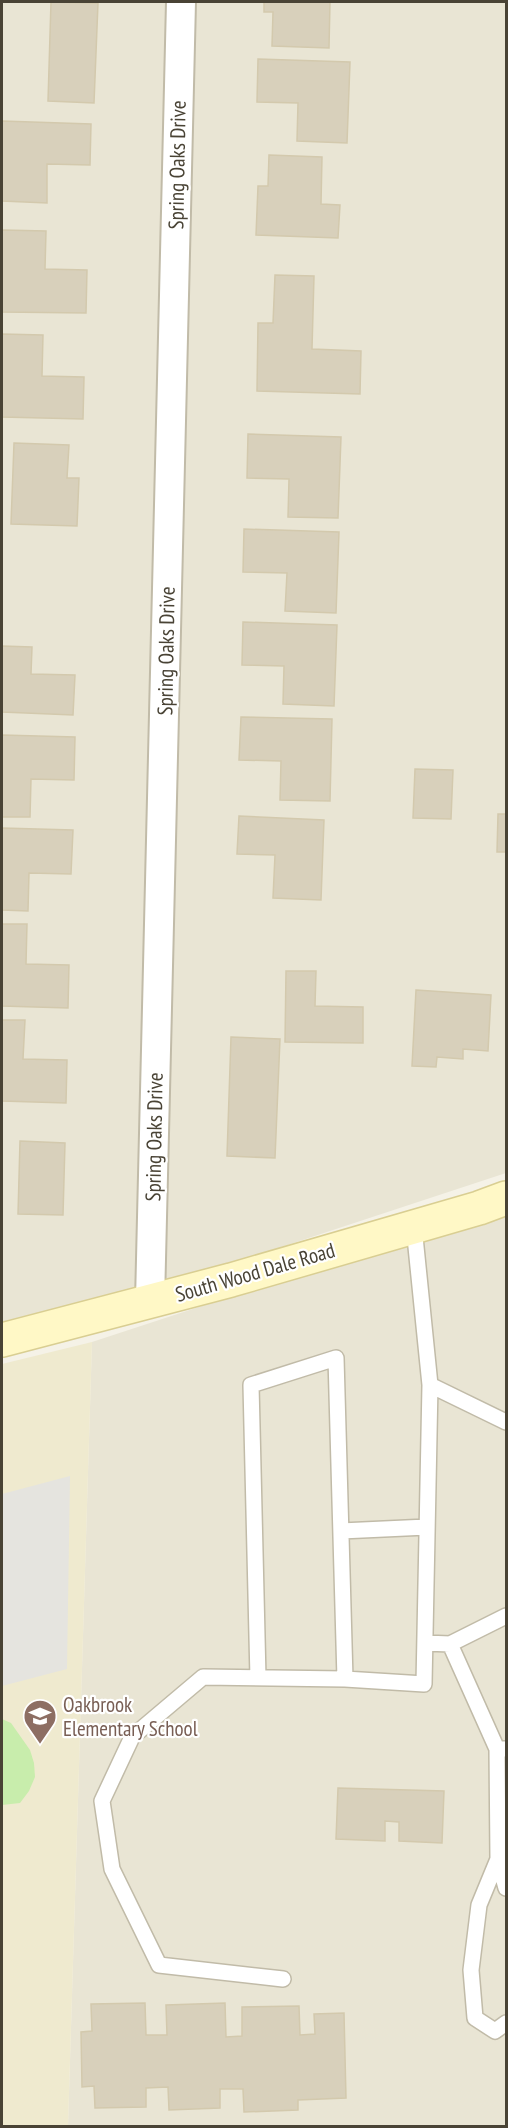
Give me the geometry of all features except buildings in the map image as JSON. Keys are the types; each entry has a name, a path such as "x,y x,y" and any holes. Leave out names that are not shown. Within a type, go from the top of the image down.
{"main road":[{"name":"South Wood Dale Road","path":"2,1340 231,1280 507,1198"}],"street":[{"name":"Spring Oaks Drive","path":"150,1301 181,2"}],"lane":[{"path":"283,1979 159,1965 112,1869 102,1801 132,1737 202,1677 345,1679 424,1684 430,1386 414,1227"},
{"path":"258,1678 251,1385 336,1358 345,1679"},
{"path":"430,1386 507,1422"},
{"path":"340,1530 427,1527"},
{"path":"425,1643 450,1644 507,1616"},
{"path":"450,1644 502,1749 498,1859 507,1888"},
{"path":"498,1859 479,1905 471,1970 475,2018 495,2031 507,2024"}],"shaded area":[{"path":"2,2 506,2 506,1173 169,1284 2,1327"},
{"path":"506,1206 506,2126 68,2126 92,1342"},
{"name":"Oakbrook Elementary School","path":"92,1342 68,2126 2,2126 2,1364"},
{"path":"70,1476 67,1669 2,1686 2,1494"}],"green space":[{"path":"2,1719 11,1723 30,1750 35,1777 20,1803 2,1805"}],"place":[{"name":"Oakbrook Elementary School","path":"40,1745"}]}
